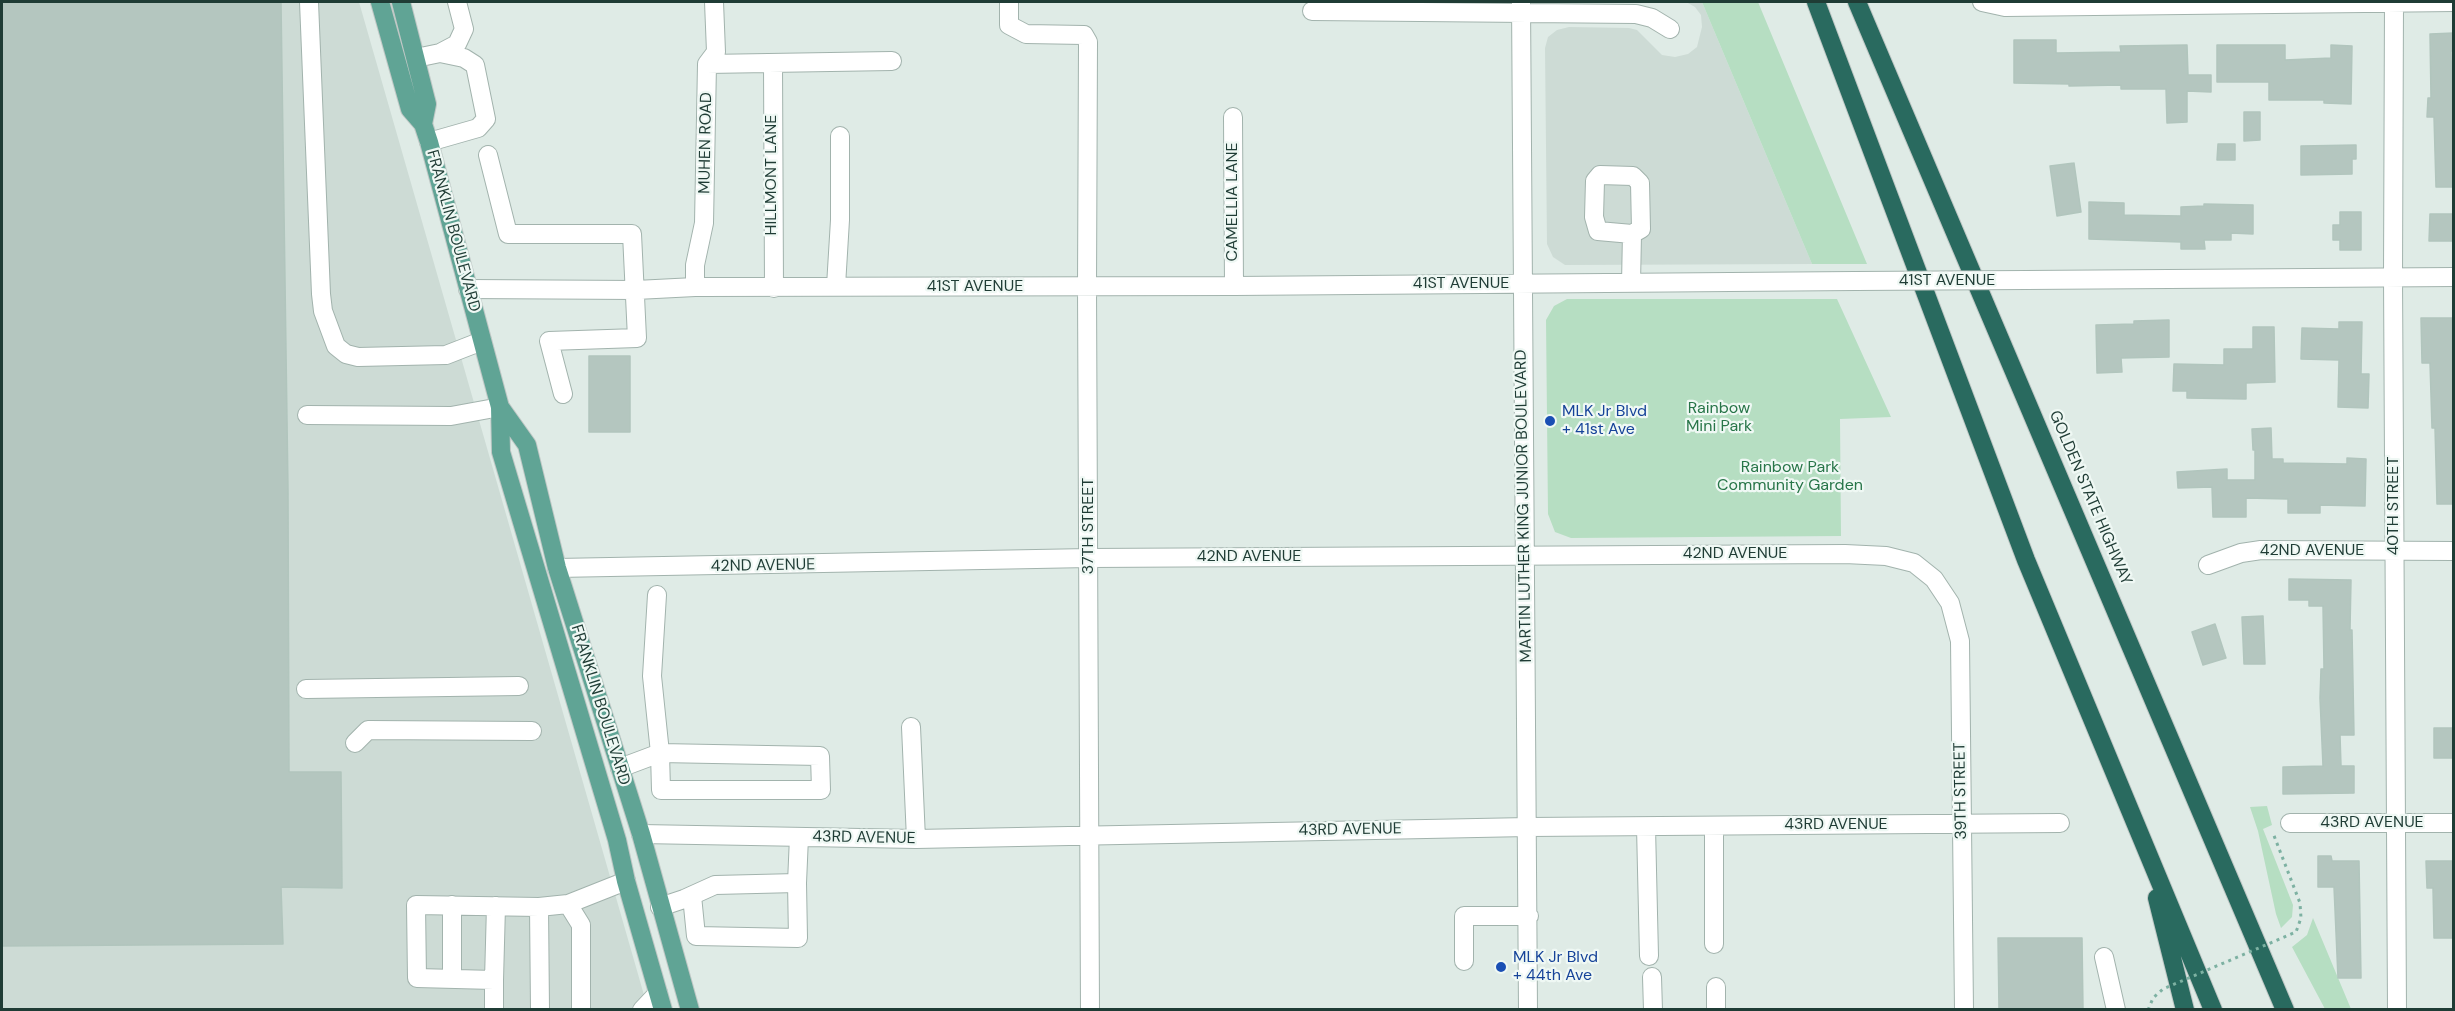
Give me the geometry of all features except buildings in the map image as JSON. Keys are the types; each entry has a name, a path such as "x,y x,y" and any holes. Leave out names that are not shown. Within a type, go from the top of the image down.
{"highway":[{"path":"1816,2 2026,560 2213,1010"},
{"name":"GOLDEN STATE HIGHWAY","path":"1857,2 2285,1010"},
{"path":"2142,838 2185,1010"}],"main road":[{"name":"FRANKLIN BOULEVARD","path":"380,2 410,109 423,124 429,142 500,407 501,452 617,840 626,881 660,1001"},
{"name":"FRANKLIN BOULEVARD","path":"401,2 427,104 423,124"},
{"name":"FRANKLIN BOULEVARD","path":"500,407 527,445 557,568 641,834 690,1010"}],"street":[{"path":"309,2 321,294 323,311 336,346 346,354 358,357 446,355 482,341"},
{"path":"416,58 441,53 457,44 464,29 457,2"},
{"name":"MUHEN ROAD","path":"695,287 695,265 704,223 707,64 716,52 714,2"},
{"name":"37TH STREET","path":"1009,2 1010,24 1026,34 1084,35 1088,42 1090,1010"},
{"path":"1982,2 2005,7 2454,2"},
{"name":"40TH STREET","path":"2394,2 2393,277 2397,1010"},
{"path":"1312,11 1521,7 1636,14 1652,18 1670,29"},
{"name":"MARTIN LUTHER KING JUNIOR BOULEVARD","path":"1521,7 1528,1010"},
{"path":"429,142 478,128 486,119 475,64 464,58 441,53"},
{"path":"707,64 892,62"},
{"name":"HILLMONT LANE","path":"773,63 774,288"},
{"name":"CAMELLIA LANE","path":"1233,117 1234,286"},
{"path":"836,286 840,220 840,136"},
{"path":"488,155 508,234 632,234 637,338 549,342 563,394"},
{"path":"1631,283 1632,234"},
{"name":"41ST AVENUE","path":"468,289 636,290 695,287 1087,287 2454,277"},
{"path":"307,416 451,416 500,407"},
{"name":"42ND AVENUE","path":"2208,565 2241,553 2261,550 2454,551"},
{"name":"42ND AVENUE","path":"557,568 1089,558 1845,554 1886,556 1914,563 1934,579"},
{"name":"39TH STREET","path":"1934,579 1950,603 1960,641 1964,1010"},
{"path":"620,768 660,753 820,756 821,790 661,790 660,753 652,676 657,595"},
{"path":"306,689 519,686"},
{"path":"911,727 916,839"},
{"path":"355,743 368,730 532,731"},
{"name":"43RD AVENUE","path":"641,834 916,839 1528,827 2060,823"},
{"name":"43RD AVENUE","path":"2290,823 2454,823"},
{"path":"1714,826 1714,944"},
{"path":"1646,827 1649,956"},
{"path":"692,896 696,936 798,938 799,837"},
{"path":"494,980 417,978 416,905 540,907 568,904 626,881"},
{"path":"660,907 715,885 797,883"},
{"path":"568,904 581,925 581,1010"},
{"path":"452,905 452,978"},
{"path":"494,1010 496,906"},
{"path":"540,907 540,1010"},
{"path":"1464,961 1464,916 1529,916"},
{"path":"2104,957 2116,1010"},
{"path":"1652,977 1653,1010"},
{"path":"1716,987 1716,1010"},
{"path":"642,1010 660,1001"}],"path":[{"path":"2148,1010 2153,998 2163,989 2296,932 2301,918 2300,903 2273,833"}],"shaded area":[{"path":"2,2 359,2 648,1009 2,1010"},
{"path":"1686,2 1702,2 1812,264 1565,265 1553,257 1547,244 1545,48 1548,37 1557,30 1569,27 1629,28 1637,30 1662,55 1675,57 1688,54 1697,47 1702,27 1701,15 1695,7"}],"green space":[{"path":"1702,2 1758,2 1867,264 1812,264"},
{"name":"Rainbow Mini Park","path":"1567,299 1837,299 1891,417 1840,419 1841,536 1571,538 1555,532 1548,514 1546,320 1554,306"},
{"path":"2267,806 2272,825 2263,829 2293,905 2292,917 2281,928 2250,807"},
{"path":"2313,918 2351,1009 2325,1009 2292,947 2307,935"}],"place":[{"name":"MLK Jr Blvd + 41st Ave","path":"1550,421"},
{"name":"MLK Jr Blvd + 44th Ave","path":"1501,967"}],"park label":[{"name":"Rainbow Park Community Garden","path":"1790,477"}]}
